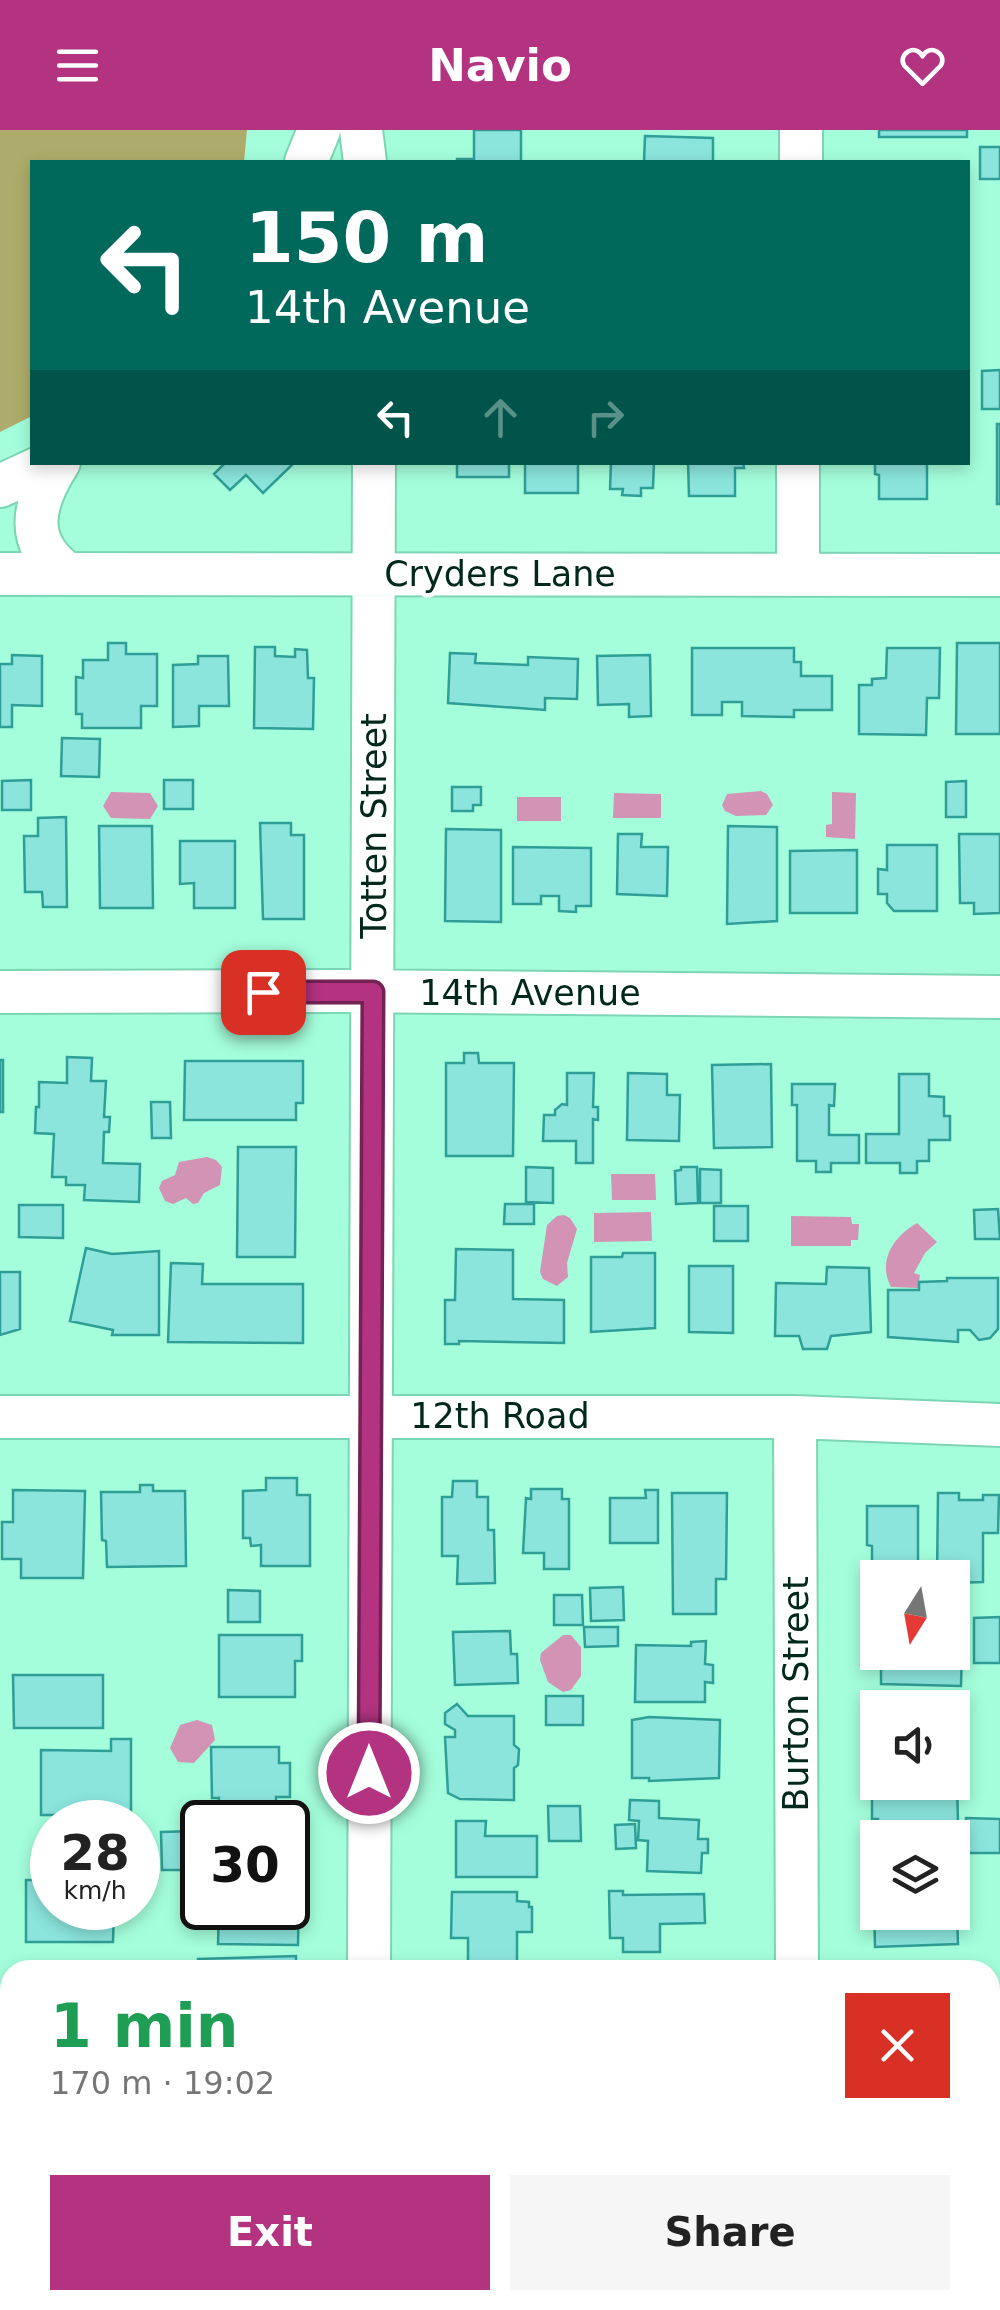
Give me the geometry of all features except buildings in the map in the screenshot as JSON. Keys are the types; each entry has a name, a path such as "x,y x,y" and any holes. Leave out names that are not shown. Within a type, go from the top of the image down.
{"street":[{"path":"307,160 319,130"},
{"path":"361,130 365,160"},
{"path":"801,130 801,160"},
{"path":"0,486 49,465"},
{"path":"55,465 40,502 36,530 46,555 68,574"},
{"name":"Totten Street","path":"368,1960 374,465"},
{"path":"798,465 798,575"},
{"name":"Cryders Lane","path":"0,574 1000,576"},
{"name":"14th Avenue","path":"0,992 1000,997"},
{"name":"12th Road","path":"0,1417 796,1417 1000,1424"},
{"name":"Burton Street","path":"796,1417 797,1960"}],"shaded area":[{"path":"0,130 247,130 244,160 30,160 30,417 0,432"},
{"path":"761,791 773,805 766,815 736,816 722,805 727,794"},
{"path":"111,792 150,793 158,806 150,819 111,818 103,806"},
{"path":"832,792 856,793 855,839 826,837 826,825 832,824"},
{"path":"614,793 661,794 661,818 613,818"},
{"path":"517,797 561,797 561,821 517,821"},
{"path":"207,1157 222,1167 220,1185 204,1193 198,1203 186,1198 173,1204 165,1201 159,1188 162,1181 175,1175 179,1162"},
{"path":"611,1174 655,1174 656,1200 612,1200"},
{"path":"651,1212 652,1241 594,1242 594,1213"},
{"path":"564,1215 577,1229 567,1263 568,1277 557,1286 543,1279 540,1272 547,1225"},
{"path":"791,1216 851,1217 852,1224 859,1224 858,1240 851,1240 851,1246 791,1246"},
{"path":"917,1223 937,1242 925,1253 914,1273 920,1275 918,1288 891,1287 886,1268 890,1250"},
{"path":"563,1635 571,1635 581,1647 581,1676 571,1690 563,1692 548,1682 540,1660 541,1653"},
{"path":"197,1720 212,1725 215,1740 194,1763 178,1762 170,1748 180,1725"}],"route":[{"path":"263,992 373,992 369,1773"}]}
